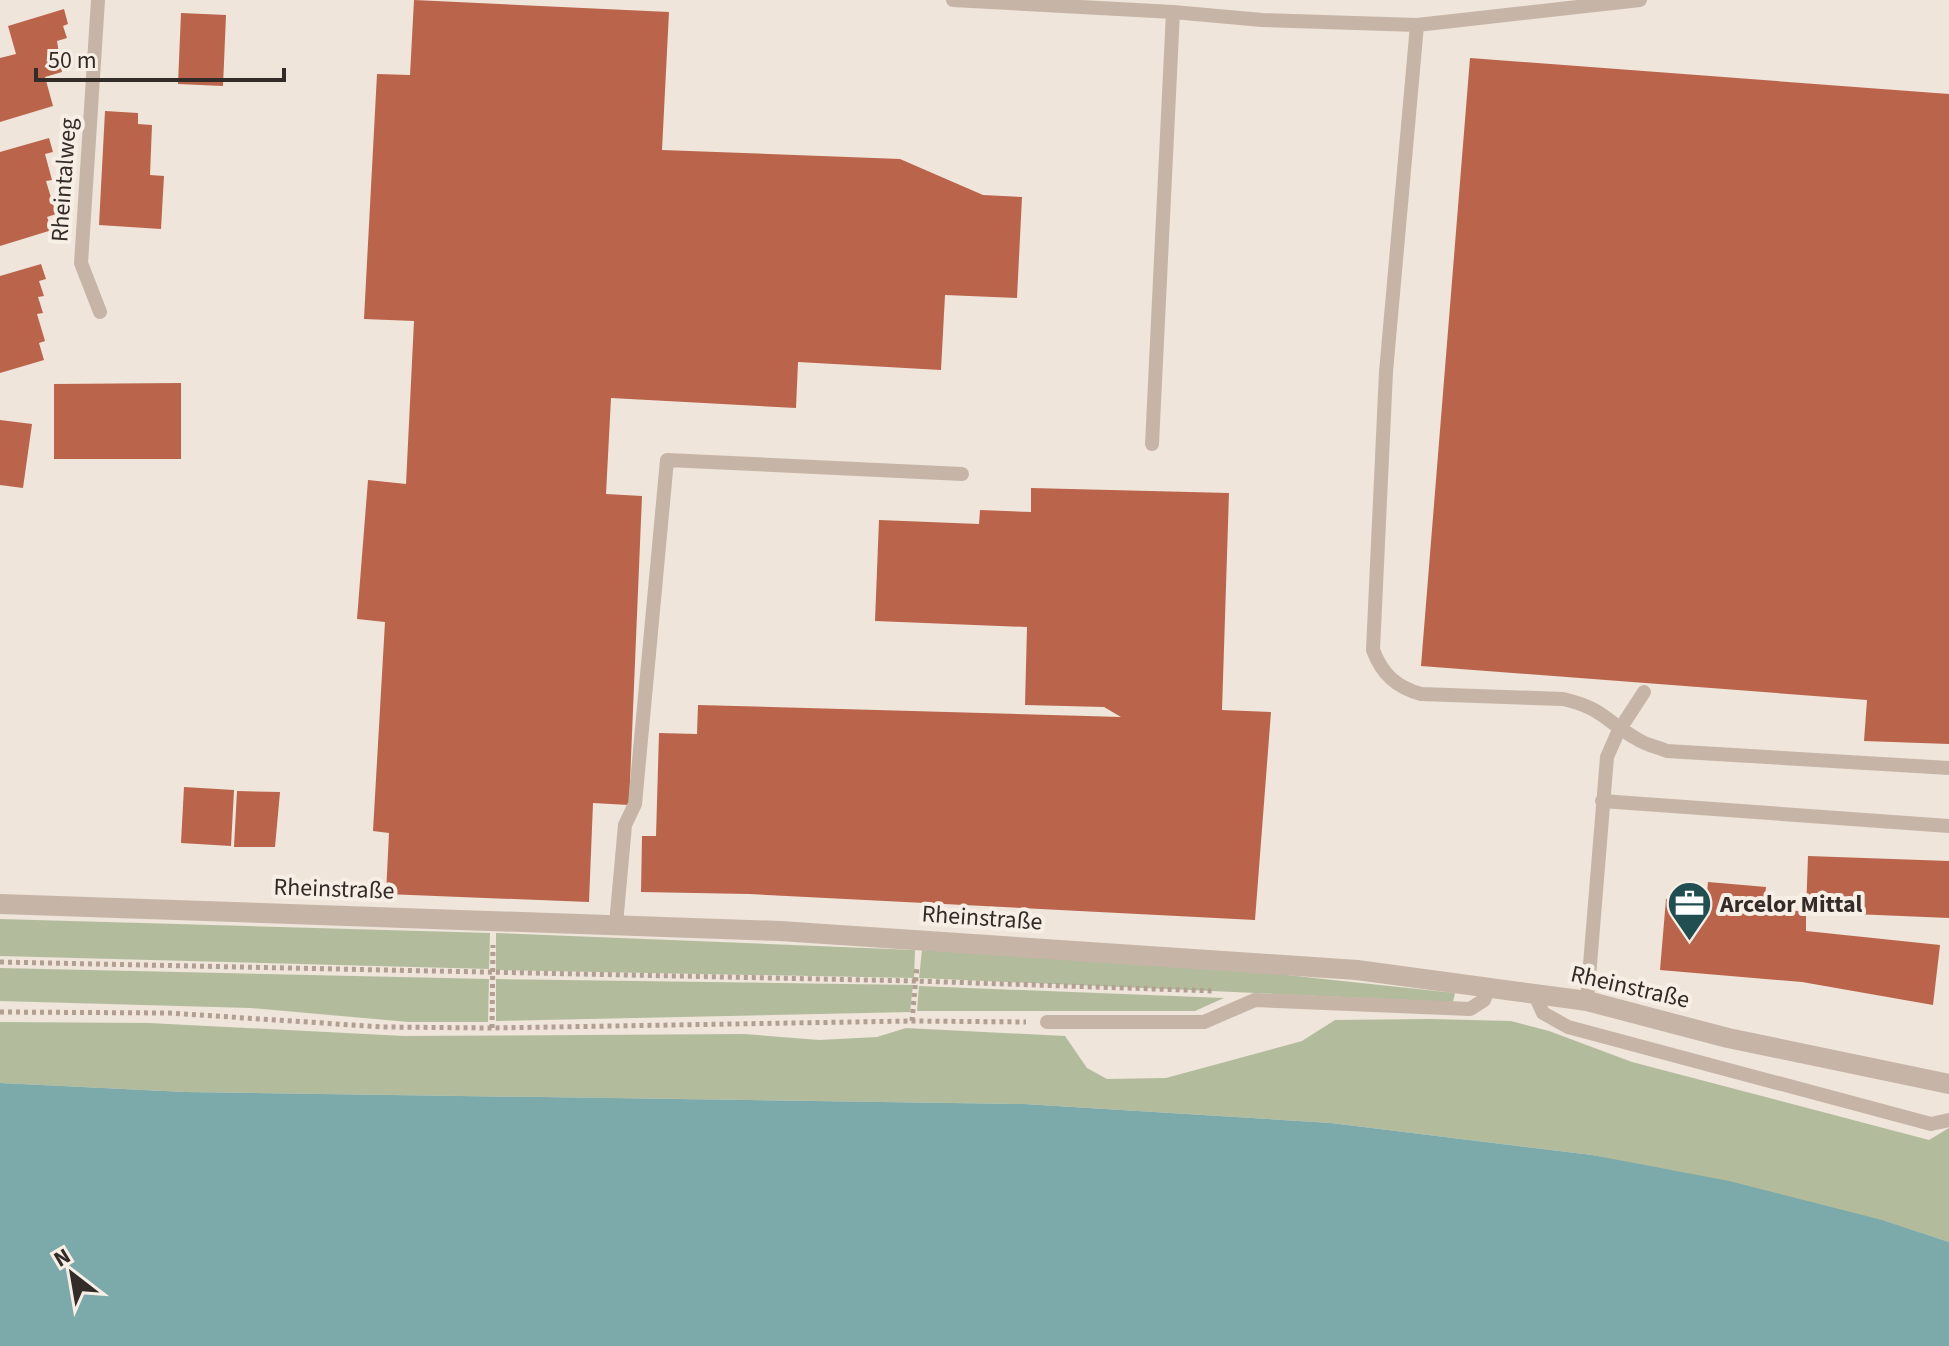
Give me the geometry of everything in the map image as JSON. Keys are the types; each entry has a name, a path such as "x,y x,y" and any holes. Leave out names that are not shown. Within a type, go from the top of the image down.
{"street":[{"name":"Rheinstraße","path":"0,904 857,935 1357,970 1587,1001 1728,1038 1949,1084"}],"lane":[{"name":"Rheintalweg","path":"98,0 81,263 100,312"},
{"path":"953,0 1262,20 1417,25 1640,0"},
{"path":"1152,444 1173,12"},
{"path":"1417,25 1386,372 1373,650 1380,667 1406,690 1421,694 1563,699 1599,711 1637,739 1667,751 1949,768"},
{"path":"616,924 625,825 635,804 667,460 962,474"},
{"path":"1587,1001 1607,757 1621,727 1644,692"},
{"path":"1602,801 1949,826"},
{"path":"1047,1022 1204,1022 1245,1003 1268,1000 1470,1009 1484,1000 1489,987"},
{"path":"1534,993 1543,1013 1568,1027 1931,1124 1949,1120"}],"path":[{"path":"0,962 916,981 1215,991 1245,1003"},
{"path":"492,1028 493,962"},
{"path":"912,1021 916,972"},
{"path":"0,1012 169,1013 383,1027 1047,1022"}],"green space":[{"path":"0,919 490,933 489,969 0,956"},
{"path":"496,933 915,950 914,978 496,970"},
{"path":"922,950 1231,969 1455,993 1453,1002 919,978"},
{"path":"0,968 489,979 488,1022 409,1022 250,1008 0,1001"},
{"path":"496,979 913,985 910,1012 496,1021"},
{"path":"919,986 1224,998 1195,1011 917,1011"},
{"path":"1335,1020 1511,1021 1549,1031 1632,1062 1929,1140 1949,1128 1949,1242 1881,1220 1592,1155 1331,1123 1024,1104 185,1092 0,1083 0,1022 149,1023 404,1036 744,1034 819,1040 877,1037 906,1028 1065,1036 1087,1068 1107,1079 1166,1078 1302,1041"}],"water":[{"path":"0,1083 185,1092 1024,1104 1331,1123 1592,1155 1729,1181 1882,1220 1949,1242 1949,1346 0,1346"}],"building":[{"path":"414,0 669,12 662,150 900,159 983,195 1022,197 1017,298 945,295 941,370 798,362 796,408 611,398 606,494 642,496 629,805 593,803 589,902 386,894 389,833 373,831 385,622 357,619 368,480 406,484 414,321 364,319 377,74 410,75"},
{"path":"64,9 68,24 63,26 67,38 57,41 62,72 45,77 53,106 0,122 0,58 16,54 8,26"},
{"path":"181,13 226,15 223,86 178,84"},
{"path":"1470,58 1949,94 1949,744 1864,741 1867,700 1421,666"},
{"path":"105,111 138,113 138,124 152,125 150,175 164,176 161,229 99,225"},
{"path":"49,138 53,152 45,154 52,180 46,181 56,214 47,217 52,230 0,246 0,152"},
{"path":"41,264 46,279 39,281 44,296 38,297 43,313 37,314 45,341 39,343 44,360 0,373 0,276"},
{"path":"181,383 181,459 54,459 54,384"},
{"path":"0,420 32,424 23,488 0,485"},
{"path":"1031,488 1229,493 1222,710 1271,712 1255,920 749,894 641,892 642,836 656,836 659,733 697,734 698,705 1121,717 1104,707 1025,705 1027,627 875,621 879,520 979,524 980,510 1031,512"},
{"path":"184,787 234,790 231,846 181,843"},
{"path":"237,791 280,792 275,847 234,847"},
{"path":"1808,856 1949,861 1949,918 1806,912"},
{"path":"1708,882 1766,887 1764,907 1806,912 1806,931 1940,945 1933,1005 1802,982 1660,970 1666,899 1706,903"}],"place":[{"name":"Arcelor Mittal","path":"1689,943"}]}
